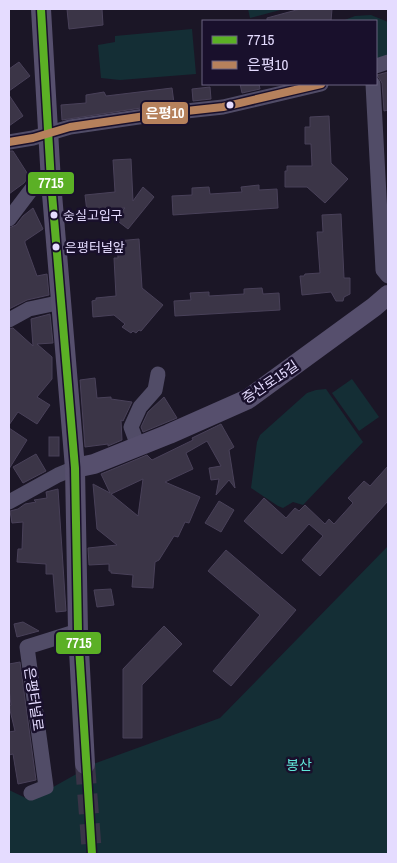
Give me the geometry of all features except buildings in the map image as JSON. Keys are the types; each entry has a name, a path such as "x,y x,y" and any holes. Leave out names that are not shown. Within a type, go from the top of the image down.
{"main road":[{"path":"41,9 51,182 75,468 78,631 85,764"},
{"name":"증산로15길","path":"75,468 94,464 248,399 374,308 388,295"}],"street":[{"path":"9,142 48,134 70,127 223,107 317,85"},
{"path":"372,85 383,270 388,276"},
{"path":"9,219 37,182 51,182"},
{"path":"9,320 29,309 62,302"},
{"path":"138,446 131,427 140,407 155,390 158,374"},
{"path":"9,502 58,475 75,468"},
{"name":"은평터널로","path":"31,792 46,787 27,647 78,631"}],"green space":[{"path":"248,9 284,9 250,18"},
{"path":"371,15 388,22 388,56 377,61 377,20 345,20 355,16"},
{"path":"192,29 196,74 120,80 101,78 98,45 115,42 115,36"},
{"path":"352,379 379,417 359,431 332,393"},
{"path":"326,389 363,442 303,505 293,502 283,508 251,488 257,442 260,435 307,393"},
{"name":"봉산","path":"388,546 388,854 9,854 9,790 30,800 96,763 220,718"}],"tunnel":[{"path":"85,764 92,854"}],"transit line":[{"name":"7715","path":"41,9 51,182 75,468 78,631 92,854"},
{"name":"은평10","path":"9,142 33,138 70,127 223,107 317,85"}],"place":[{"name":"숭실고입구","path":"54,215"},
{"name":"은평터널앞","path":"56,247"}]}
